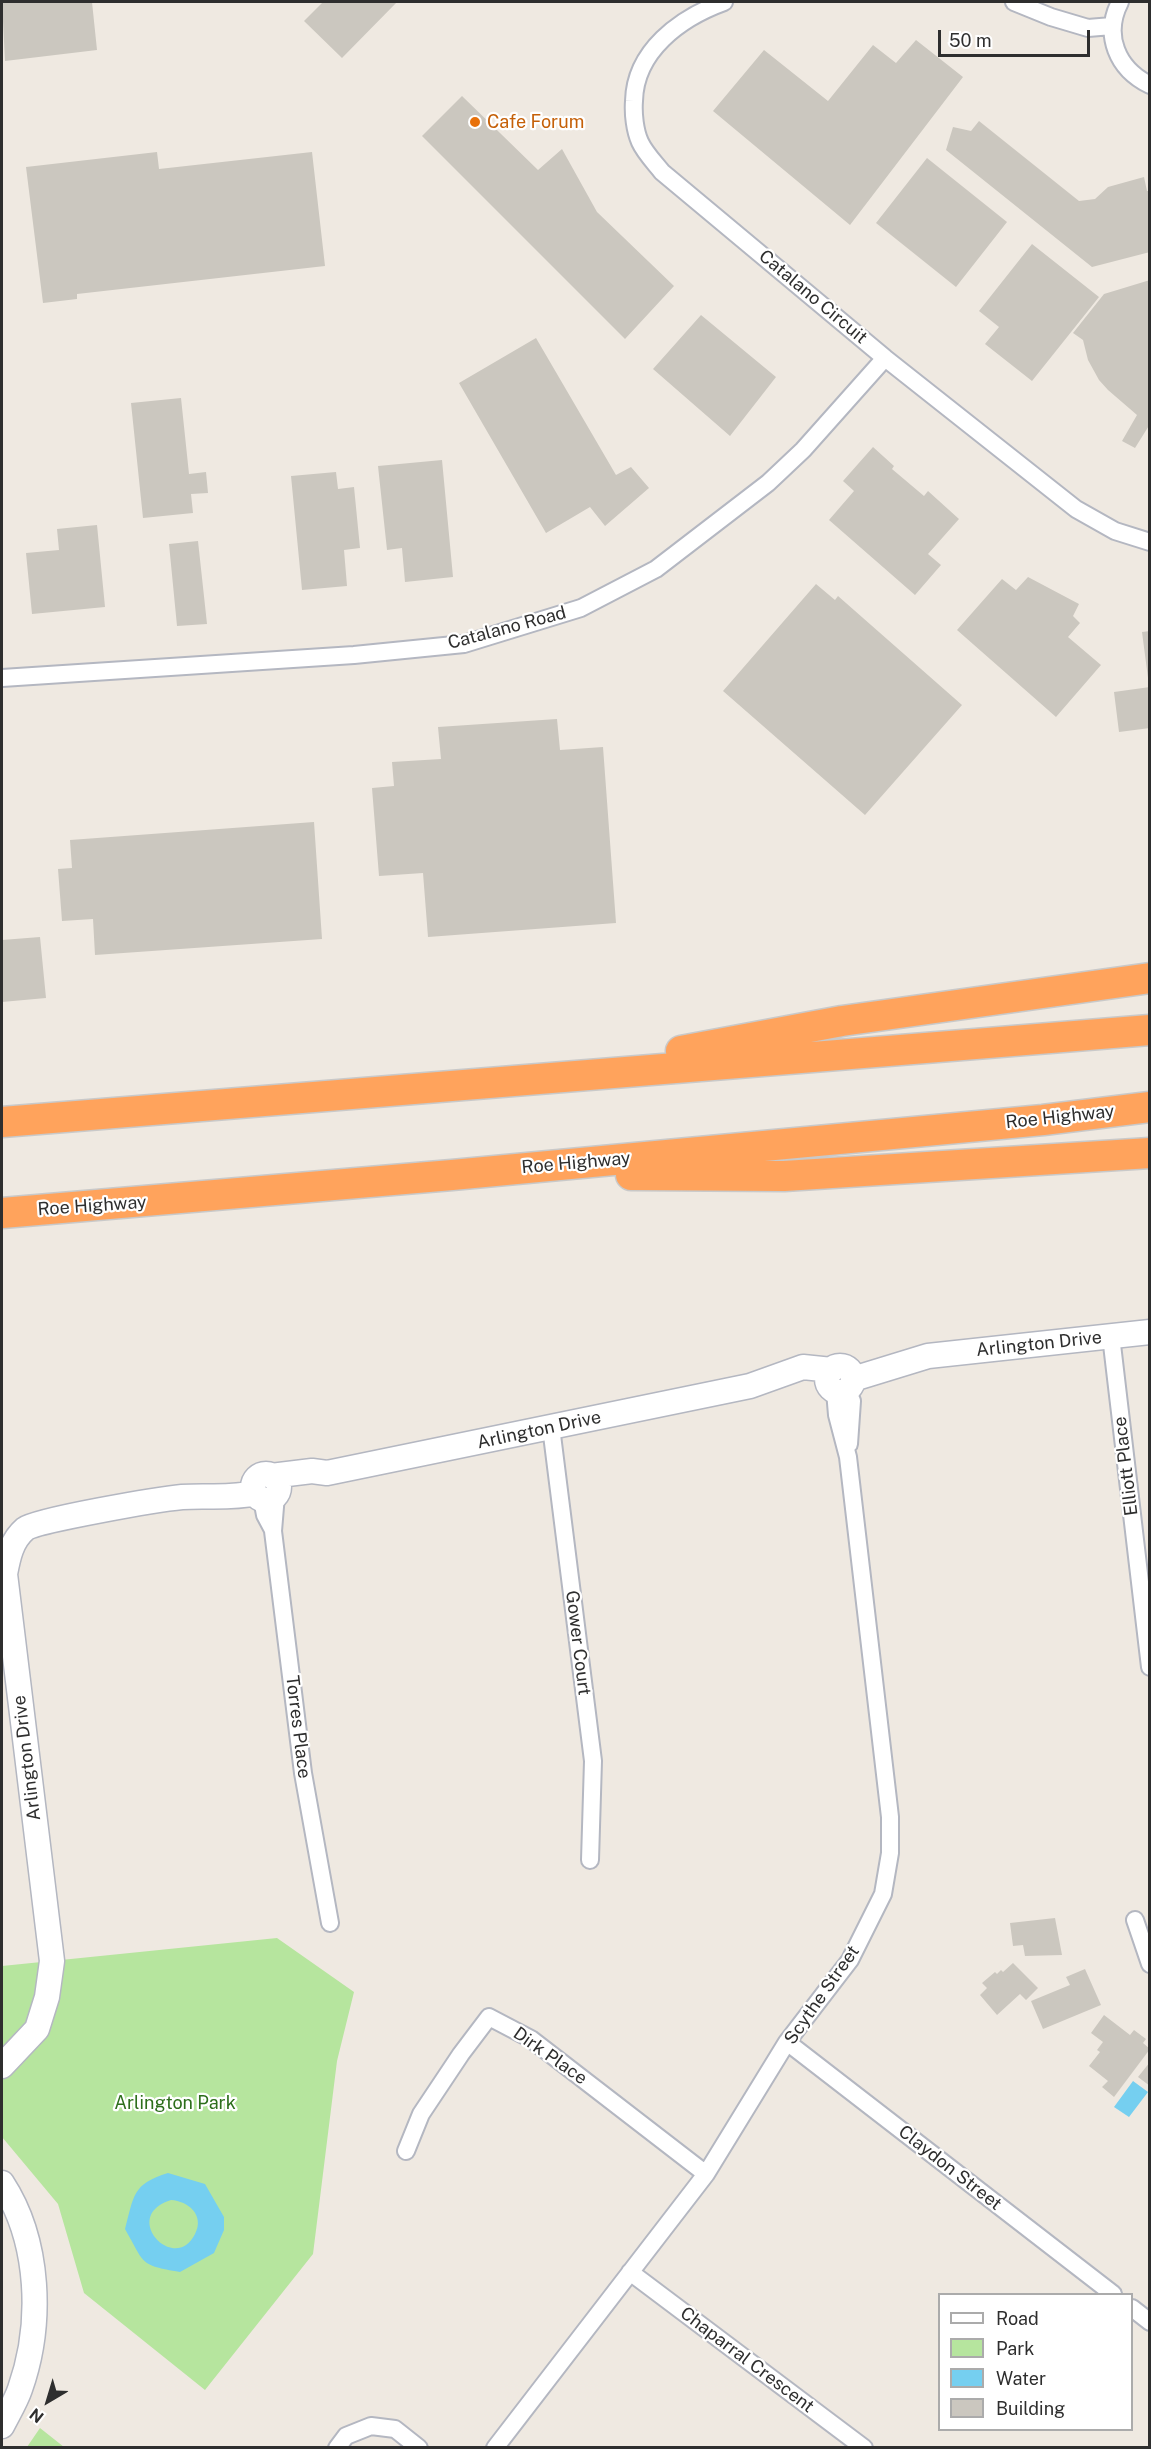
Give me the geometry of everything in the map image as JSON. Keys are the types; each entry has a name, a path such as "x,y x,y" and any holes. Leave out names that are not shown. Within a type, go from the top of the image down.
{"highway":[{"path":"519,1081 842,1021 1149,978"},
{"path":"2,1122 1149,1030"},
{"name":"Roe Highway","path":"2,1213 452,1175 1042,1120 1149,1107"},
{"path":"452,1175 784,1176 1149,1153"}],"street":[{"name":"Catalano Circuit","path":"724,2 694,15 672,30 642,64 634,87 633,114 640,142 662,172 885,358 1076,509 1115,531 1149,542"},
{"path":"1014,2 1051,17 1088,28 1112,26"},
{"path":"1120,2 1112,26 1113,46 1122,64 1136,78 1149,86"},
{"name":"Catalano Road","path":"2,678 354,655 464,644 581,608 656,569 768,483 803,450 885,358"},
{"name":"Arlington Drive","path":"2,2066 37,2029 47,1996 52,1961 5,1574 10,1548 25,1528 48,1521 183,1497 208,1487 266,1488 312,1471 327,1473 750,1386 840,1380 862,1359 894,1355 928,1356 1149,1332"},
{"name":"Elliott Place","path":"1111,1336 1149,1667"},
{"name":"Scythe Street","path":"495,2448 706,2174 787,2042 850,1960 883,1894 890,1853 888,1806 848,1457 837,1415 840,1380"},
{"name":"Gower Court","path":"551,1427 593,1761 590,1860"},
{"name":"Torres Place","path":"266,1488 266,1515 273,1531 303,1773 330,1923"},
{"path":"1135,1920 1149,1964"},
{"name":"Dirk Place","path":"406,2151 421,2114 489,2017 531,2039 706,2174"},
{"name":"Claydon Street","path":"787,2042 1110,2293"},
{"path":"2,2183 24,2232 32,2265 34,2293 32,2337 20,2389 2,2426"},
{"name":"Chaparral Crescent","path":"630,2272 864,2448"},
{"path":"1133,2310 1149,2322"},
{"path":"337,2448 346,2436 371,2426 395,2429 419,2448"}],"green space":[{"name":"Arlington Park","path":"277,1938 354,1992 337,2061 313,2254 205,2390 84,2293 58,2204 2,2137 2,1966"},
{"path":"40,2428 64,2447 27,2447"}],"water":[{"path":"1133,2081 1148,2092 1129,2117 1114,2107"},
{"path":"168,2173 205,2184 224,2217 224,2230 214,2253 180,2272 150,2265 140,2256 125,2229 136,2193 156,2177","holes":["171,2200 193,2210 198,2227 186,2245 176,2248 165,2245 156,2238 150,2229 150,2218 156,2208"]}],"building":[{"path":"2,2 92,2 97,50 5,61"},
{"path":"323,2 397,2 342,58 304,21"},
{"path":"916,40 963,77 850,225 713,111 764,50 828,101 873,45 896,63"},
{"path":"462,96 538,170 562,149 597,212 674,286 625,339 422,136"},
{"path":"979,121 1079,201 1095,199 1108,187 1144,177 1147,191 1150,191 1150,252 1092,267 946,150 953,127 971,131"},
{"path":"157,152 159,169 312,152 325,266 77,294 77,299 43,303 26,167"},
{"path":"927,158 1007,222 956,287 876,223"},
{"path":"1032,244 1099,297 1032,381 985,344 999,327 979,311"},
{"path":"1150,280 1150,424 1135,448 1122,441 1137,415 1099,380 1088,360 1083,340 1073,333 1104,294"},
{"path":"701,315 776,377 730,436 653,369"},
{"path":"536,338 616,475 631,467 649,488 605,526 590,507 546,533 459,383"},
{"path":"181,398 189,474 206,472 208,493 191,494 193,513 143,518 131,403"},
{"path":"873,447 894,466 892,469 924,496 928,491 959,519 928,554 941,565 915,595 829,520 854,491 843,481"},
{"path":"442,460 453,577 405,582 402,548 387,550 378,466"},
{"path":"336,472 338,489 354,487 360,548 344,550 347,586 302,590 291,476"},
{"path":"97,525 105,607 32,614 26,553 59,550 57,529"},
{"path":"198,541 207,624 177,626 169,544"},
{"path":"1028,577 1079,604 1073,616 1080,623 1068,637 1101,665 1056,717 957,630 1002,579 1016,590"},
{"path":"816,584 835,600 838,596 962,705 865,815 723,691"},
{"path":"1150,631 1150,678 1148,678 1142,632"},
{"path":"1150,687 1150,728 1119,732 1114,692"},
{"path":"557,719 560,750 603,747 616,923 428,937 423,873 379,876 372,788 394,786 392,762 441,759 438,727"},
{"path":"314,822 322,939 95,955 93,919 62,921 58,869 72,868 70,840"},
{"path":"40,937 46,998 2,1002 2,940"},
{"path":"1055,1918 1062,1955 1025,1956 1023,1945 1013,1946 1010,1923"},
{"path":"1013,1963 1038,1988 1026,2000 1020,1994 997,2015 980,1995 987,1988 982,1983 995,1972 997,1974 1001,1970 1003,1972"},
{"path":"1085,1969 1101,2005 1043,2029 1031,2001 1070,1985 1066,1977"},
{"path":"1104,2015 1130,2035 1134,2030 1146,2039 1143,2043 1150,2049 1114,2097 1102,2087 1108,2081 1089,2066 1100,2052 1097,2050 1103,2042 1091,2033"},
{"path":"1150,2062 1150,2086 1138,2077"}],"place":[{"name":"Cafe Forum","path":"475,122"}]}
